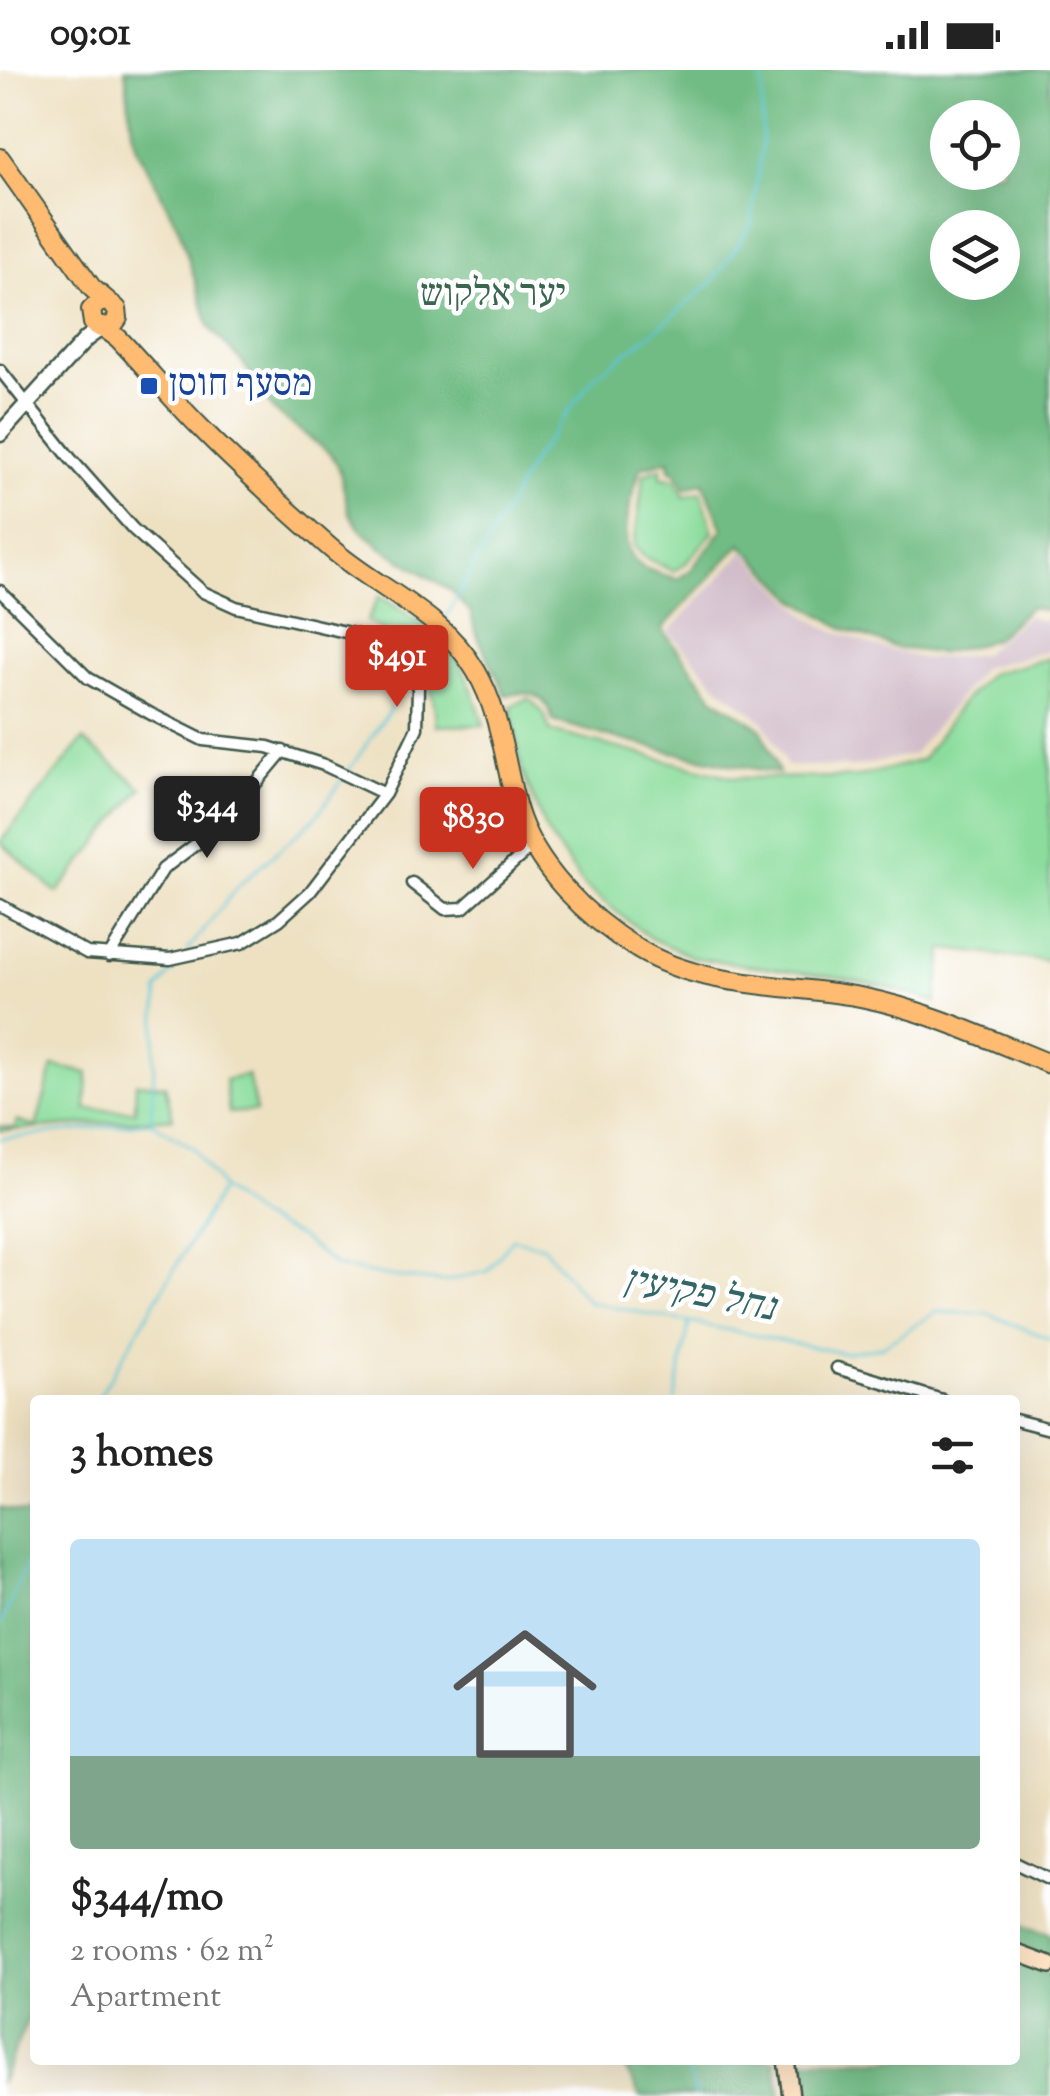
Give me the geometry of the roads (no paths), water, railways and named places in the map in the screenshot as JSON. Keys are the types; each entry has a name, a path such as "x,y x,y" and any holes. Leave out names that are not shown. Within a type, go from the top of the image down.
{"main road":[{"path":"0,158 92,288 106,301 94,306 98,324"},
{"path":"0,170 31,212 98,324 124,343 202,430 328,546 421,610 457,644 491,701 518,808 533,844 589,912 640,950 672,966 725,979 880,1001 1050,1064"},
{"path":"98,324 130,339 219,436 336,543 426,604 461,637 480,664 505,717 522,795 539,837 570,880 616,923 651,945 686,959 892,993 1050,1053"},
{"path":"1020,1954 1050,1965"},
{"path":"787,2065 791,2096"}],"street":[{"path":"0,434 98,324"},
{"path":"0,370 133,528 203,592 236,607 354,634 398,656 418,687 416,728 385,794 310,892 279,920 242,943 170,959 87,953 0,905"},
{"path":"0,591 88,678 151,714 203,740 283,752 324,764 385,794"},
{"path":"109,956 163,870 220,826 283,752"},
{"path":"412,883 445,909 463,908 533,844"},
{"path":"837,1368 926,1395"},
{"path":"1020,1421 1050,1428"},
{"path":"1020,1865 1050,1880"}],"waterway":[{"path":"444,621 533,460 594,377 714,280 751,225 762,143 762,70"},
{"path":"414,673 435,637"},
{"path":"347,773 410,680"},
{"path":"188,950 238,886 315,818 343,779"},
{"path":"151,1122 158,990 180,961"},
{"name":"נחל פקיעין","path":"0,1139 151,1122 193,1148 222,1189 259,1218 300,1237 336,1266 385,1276 444,1282 488,1271 512,1239 543,1246 588,1302 843,1353 881,1347 936,1312 988,1314 1050,1339"},
{"path":"100,1395 221,1190"},
{"path":"676,1395 689,1323"},
{"path":"0,1626 30,1557"},
{"path":"687,2065 696,2096"}],"place":[{"name":"מסעף חוסן","path":"149,386"}],"park label":[{"name":"יער אלקוש","path":"493,296"}]}
